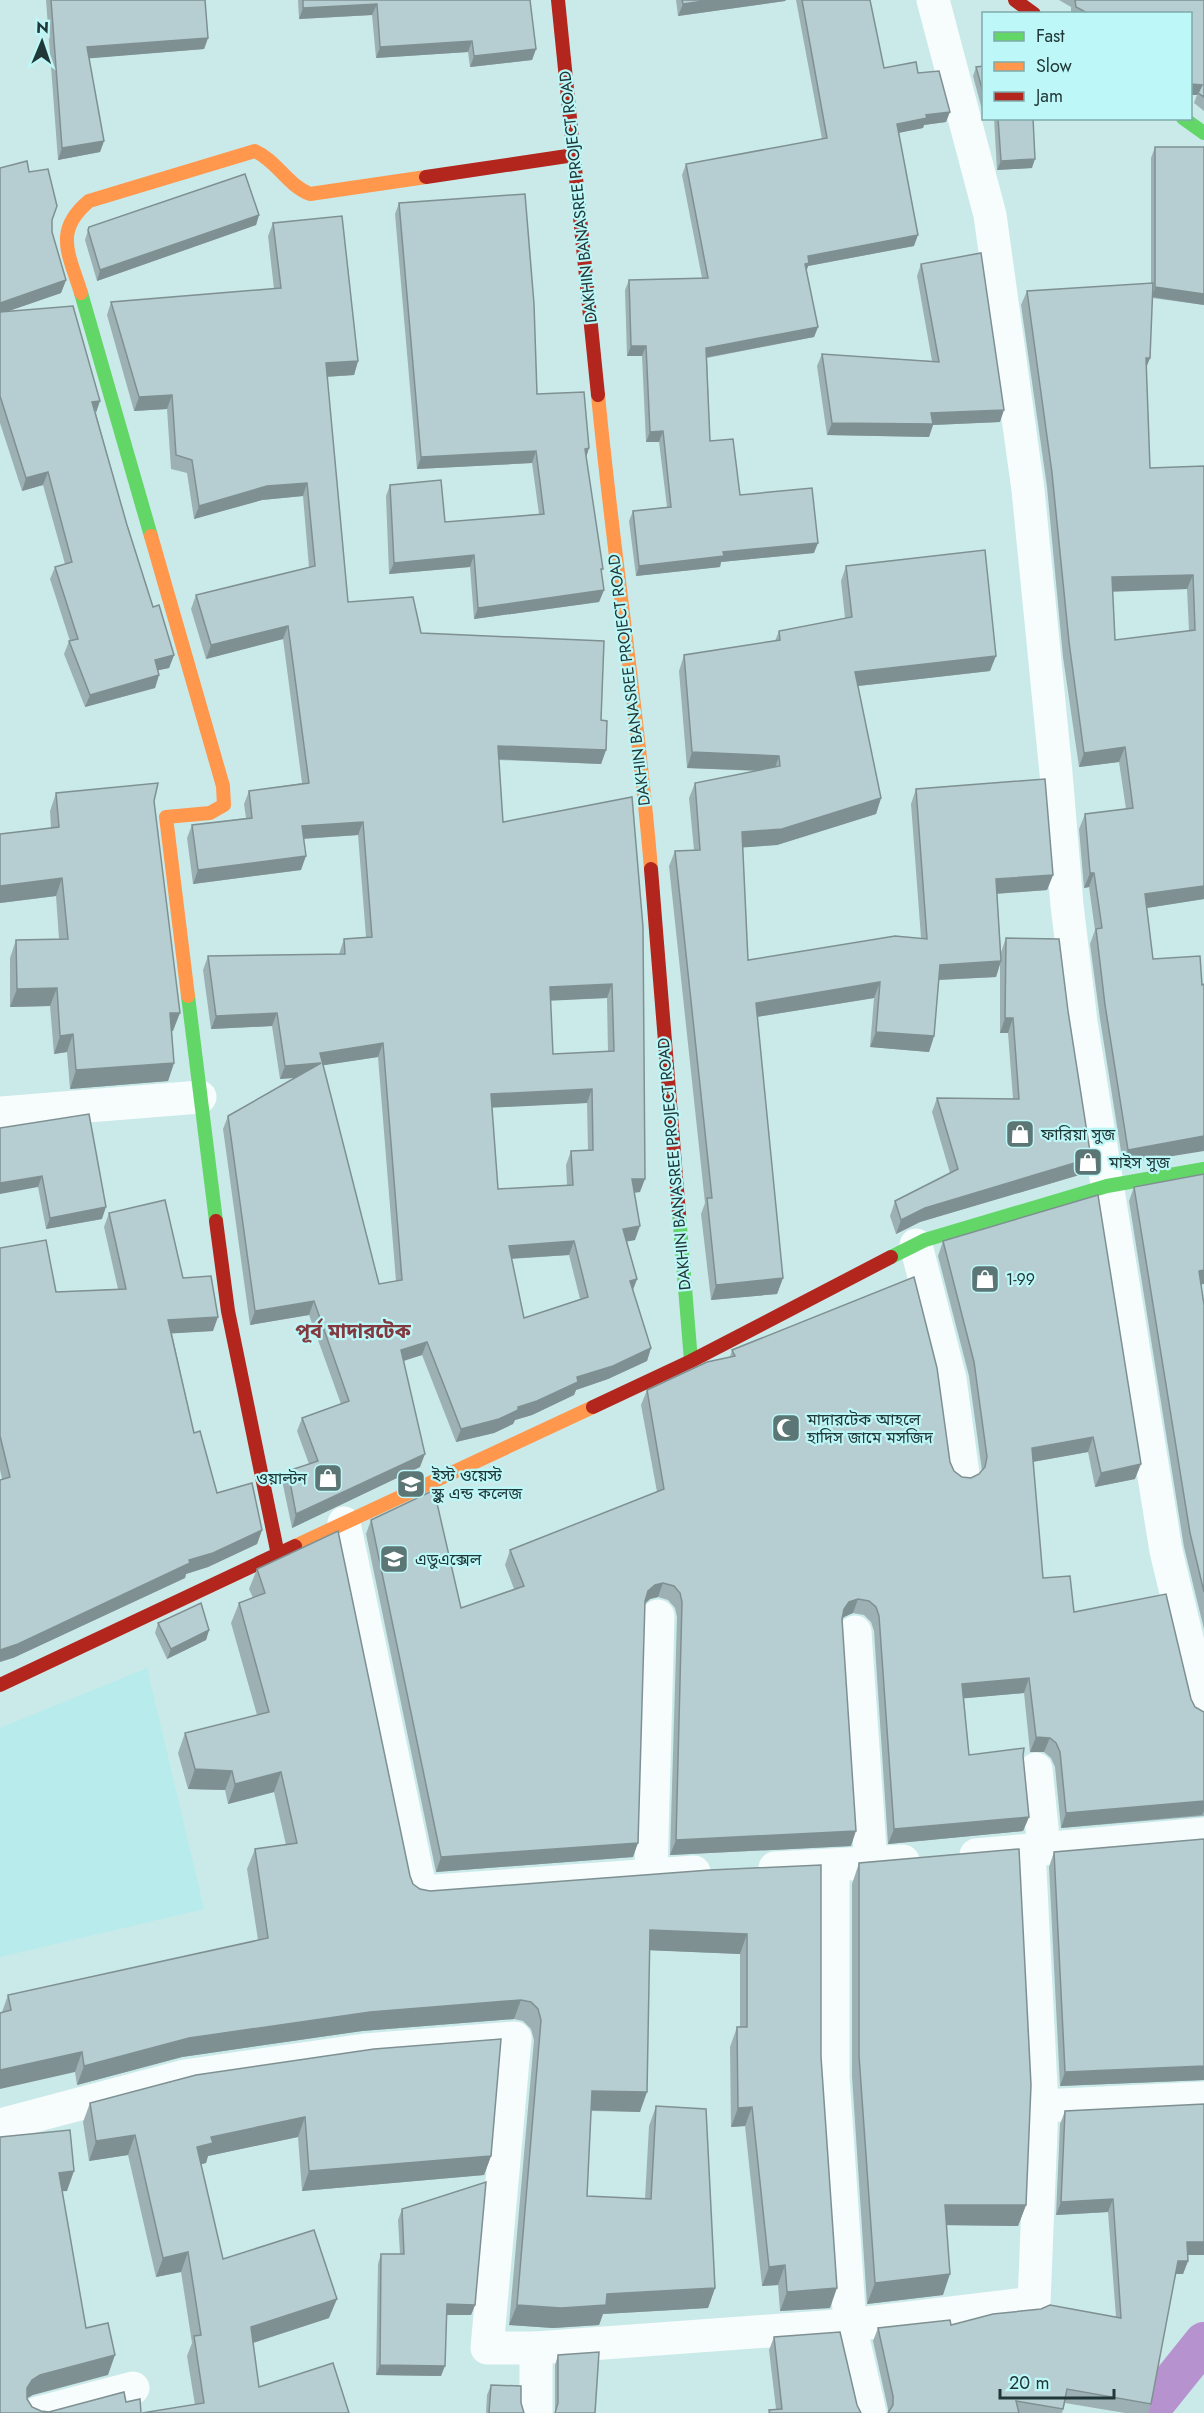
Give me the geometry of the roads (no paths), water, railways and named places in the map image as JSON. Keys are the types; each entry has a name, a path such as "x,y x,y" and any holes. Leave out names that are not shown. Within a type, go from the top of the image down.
{"street":[{"name":"DAKHIN BANASREE PROJECT ROAD","path":"558,0 611,530 645,800 691,1361"},
{"path":"933,0 990,215 1028,490 1072,956 1166,1551 1204,1709"},
{"path":"1015,0 1031,12"},
{"path":"1186,120 1204,133"},
{"path":"278,1555 228,1311 166,817 210,813 224,805 223,786 65,239 75,213 89,201 255,151 267,155 294,188 310,194 574,155"},
{"path":"0,1113 200,1098"},
{"path":"0,1685 691,1361 916,1245 1107,1186 1204,1169"},
{"path":"916,1245 950,1378 963,1474"},
{"path":"344,1523 421,1892 651,1875 871,1864 1204,1834"},
{"path":"651,1875 658,1616"},
{"path":"855,1632 871,1864"},
{"path":"0,2125 185,2076 364,2050 515,2038 487,2348 536,2348 850,2325 1034,2303 1042,2106 1036,1769"},
{"path":"833,1866 833,2077 850,2325 870,2413"},
{"path":"1042,2106 1204,2098"},
{"path":"536,2348 536,2413"},
{"path":"38,2413 133,2388"}],"waterway":[{"path":"1147,2413 1204,2342"}],"place":[{"name":"ফারিয়া সুজ","path":"1020,1134"},
{"name":"মাইস সুজ","path":"1088,1162"},
{"name":"1-99","path":"985,1279"},
{"name":"মাদারটেক আহলে হাদিস জামে মসজিদ","path":"786,1428"},
{"name":"ওয়াল্টন","path":"328,1478"},
{"name":"ইস্ট ওয়েস্ট স্কুল এন্ড কলেজ","path":"411,1484"},
{"name":"এডুএক্সেল","path":"394,1559"}],"district":[{"name":"পূর্ব মাদারটেক","path":"353,1331"}]}
